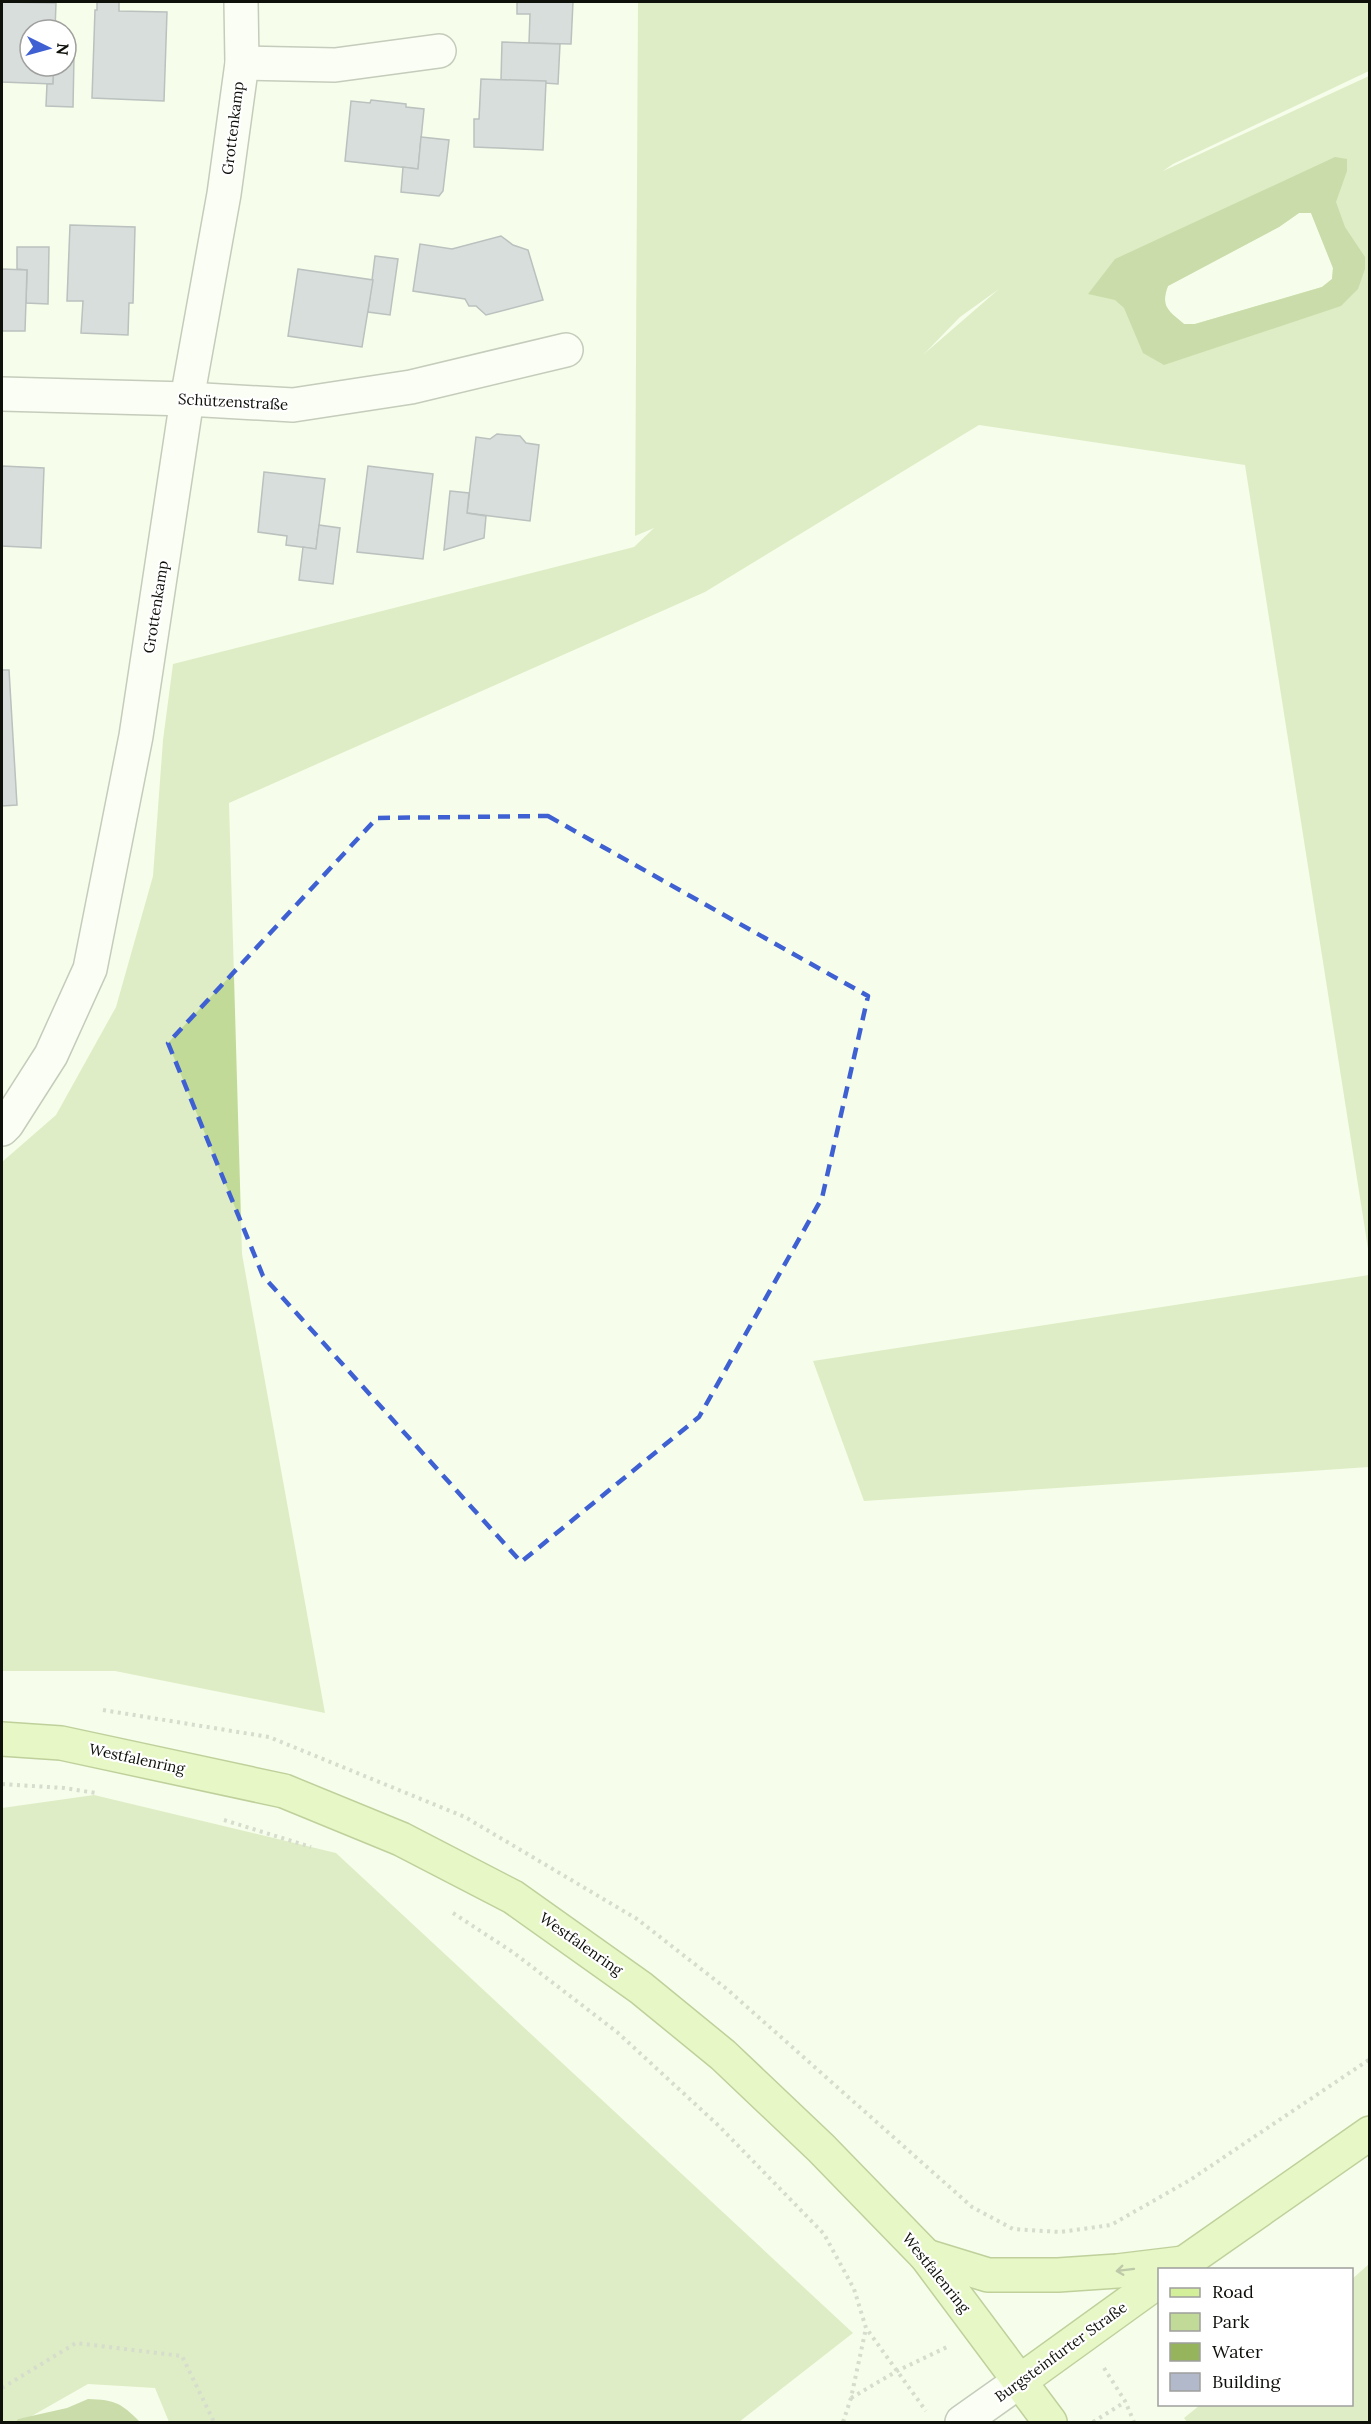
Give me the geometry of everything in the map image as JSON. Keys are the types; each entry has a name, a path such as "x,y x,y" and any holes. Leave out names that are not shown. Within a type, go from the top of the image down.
{"main road":[{"name":"Westfalenring","path":"2,1739 61,1743 284,1791 401,1839 513,1897 641,1988 723,2055 821,2148 926,2256 1050,2422"},
{"name":"Burgsteinfurter Straße","path":"1176,2268 1370,2133"},
{"path":"926,2256 988,2275 1158,2271"},
{"name":"Burgsteinfurter Straße","path":"1020,2381 1158,2281"}],"street":[{"name":"Grottenkamp","path":"2,1129 51,1055 90,969 136,736 187,399 224,194 242,63 242,2"},
{"name":"Grottenkamp","path":"242,63 336,65 439,51"},
{"name":"Schützenstraße","path":"2,394 187,399 293,405 411,387 566,350"},
{"name":"Burgsteinfurter Straße","path":"962,2422 1020,2381"}],"path":[{"path":"2,1784 64,1788 97,1793"},
{"path":"215,1818 312,1847"},
{"path":"450,1911 514,1953 617,2032 719,2126 824,2234 854,2289 866,2328 929,2414"},
{"path":"1013,2229 1059,2232 1111,2225 1190,2180 1370,2059"},
{"path":"843,2422 851,2398 866,2328"},
{"path":"2,2388 76,2343 182,2356 214,2422"},
{"path":"851,2398 897,2372"},
{"path":"1093,2422 1125,2402"}],"highlighted area":[{"path":"548,816 868,996 822,1198 699,1417 521,1562 263,1276 168,1043 377,818"}],"green space":[{"path":"638,2 1369,2 1369,71 1173,164 1163,171 1369,76 1369,1255 1245,465 979,425 705,592 229,803 242,1254 325,1713 115,1671 2,1671 2,1162 56,1115 116,1007 153,876 163,740 173,664 634,547 654,528 635,536","holes":["1299,213 1311,213 1333,268 1332,279 1322,287 1195,324 1184,324 1167,308 1165,299 1168,286 1279,227","999,289 924,354 960,317"]},
{"path":"1369,1275 1369,1467 864,1501 813,1361"},
{"path":"94,1795 336,1853 853,2333 739,2422 169,2422 155,2388 88,2384 30,2417 18,2419 15,2422 2,2422 2,1808"},
{"path":"1369,2264 1369,2422 1187,2422 1184,2418 1199,2406 1353,2406 1353,2278"}],"water":[{"path":"1335,157 1347,159 1347,171 1336,202 1345,227 1365,257 1365,269 1358,289 1341,306 1164,365 1143,353 1124,308 1115,300 1088,294 1115,259","holes":["1299,213 1311,213 1333,268 1332,279 1322,287 1195,324 1184,324 1167,308 1165,299 1168,286 1279,227"]},
{"path":"88,2399 105,2400 117,2404 140,2422 15,2422 18,2419 67,2408"}],"building":[{"path":"2,2 56,3 55,18 18,18 18,78 53,78 53,84 2,82"},
{"path":"97,2 119,2 119,11 167,12 164,101 92,98"},
{"path":"517,2 573,2 571,44 529,43 530,14 517,14"},
{"path":"502,42 560,44 558,84 501,80"},
{"path":"53,78 74,78 73,107 46,106 47,84 53,84"},
{"path":"481,79 546,81 543,150 474,147 474,119 479,119"},
{"path":"371,100 406,104 406,107 424,109 418,169 345,161 351,101 370,103"},
{"path":"421,137 449,140 443,191 439,196 401,192 403,167 418,169"},
{"path":"70,225 135,227 133,303 129,303 128,335 81,333 83,301 67,301"},
{"path":"501,236 513,245 528,250 543,300 486,315 476,306 469,306 465,299 413,291 420,244 452,249"},
{"path":"17,247 49,247 48,304 26,303 27,270 17,269"},
{"path":"375,256 398,259 390,315 368,312"},
{"path":"2,269 27,270 25,331 2,331"},
{"path":"298,269 373,280 362,347 288,336"},
{"path":"497,434 520,436 526,443 539,445 530,521 467,513 476,437 490,439"},
{"path":"2,466 44,468 41,548 2,546"},
{"path":"368,466 433,474 423,559 357,552"},
{"path":"264,472 325,479 316,549 286,545 287,536 258,532"},
{"path":"450,491 469,493 467,513 486,516 484,538 444,550"},
{"path":"319,525 340,528 333,584 299,580 303,547 316,549"},
{"path":"2,670 9,670 17,805 2,806"}]}
